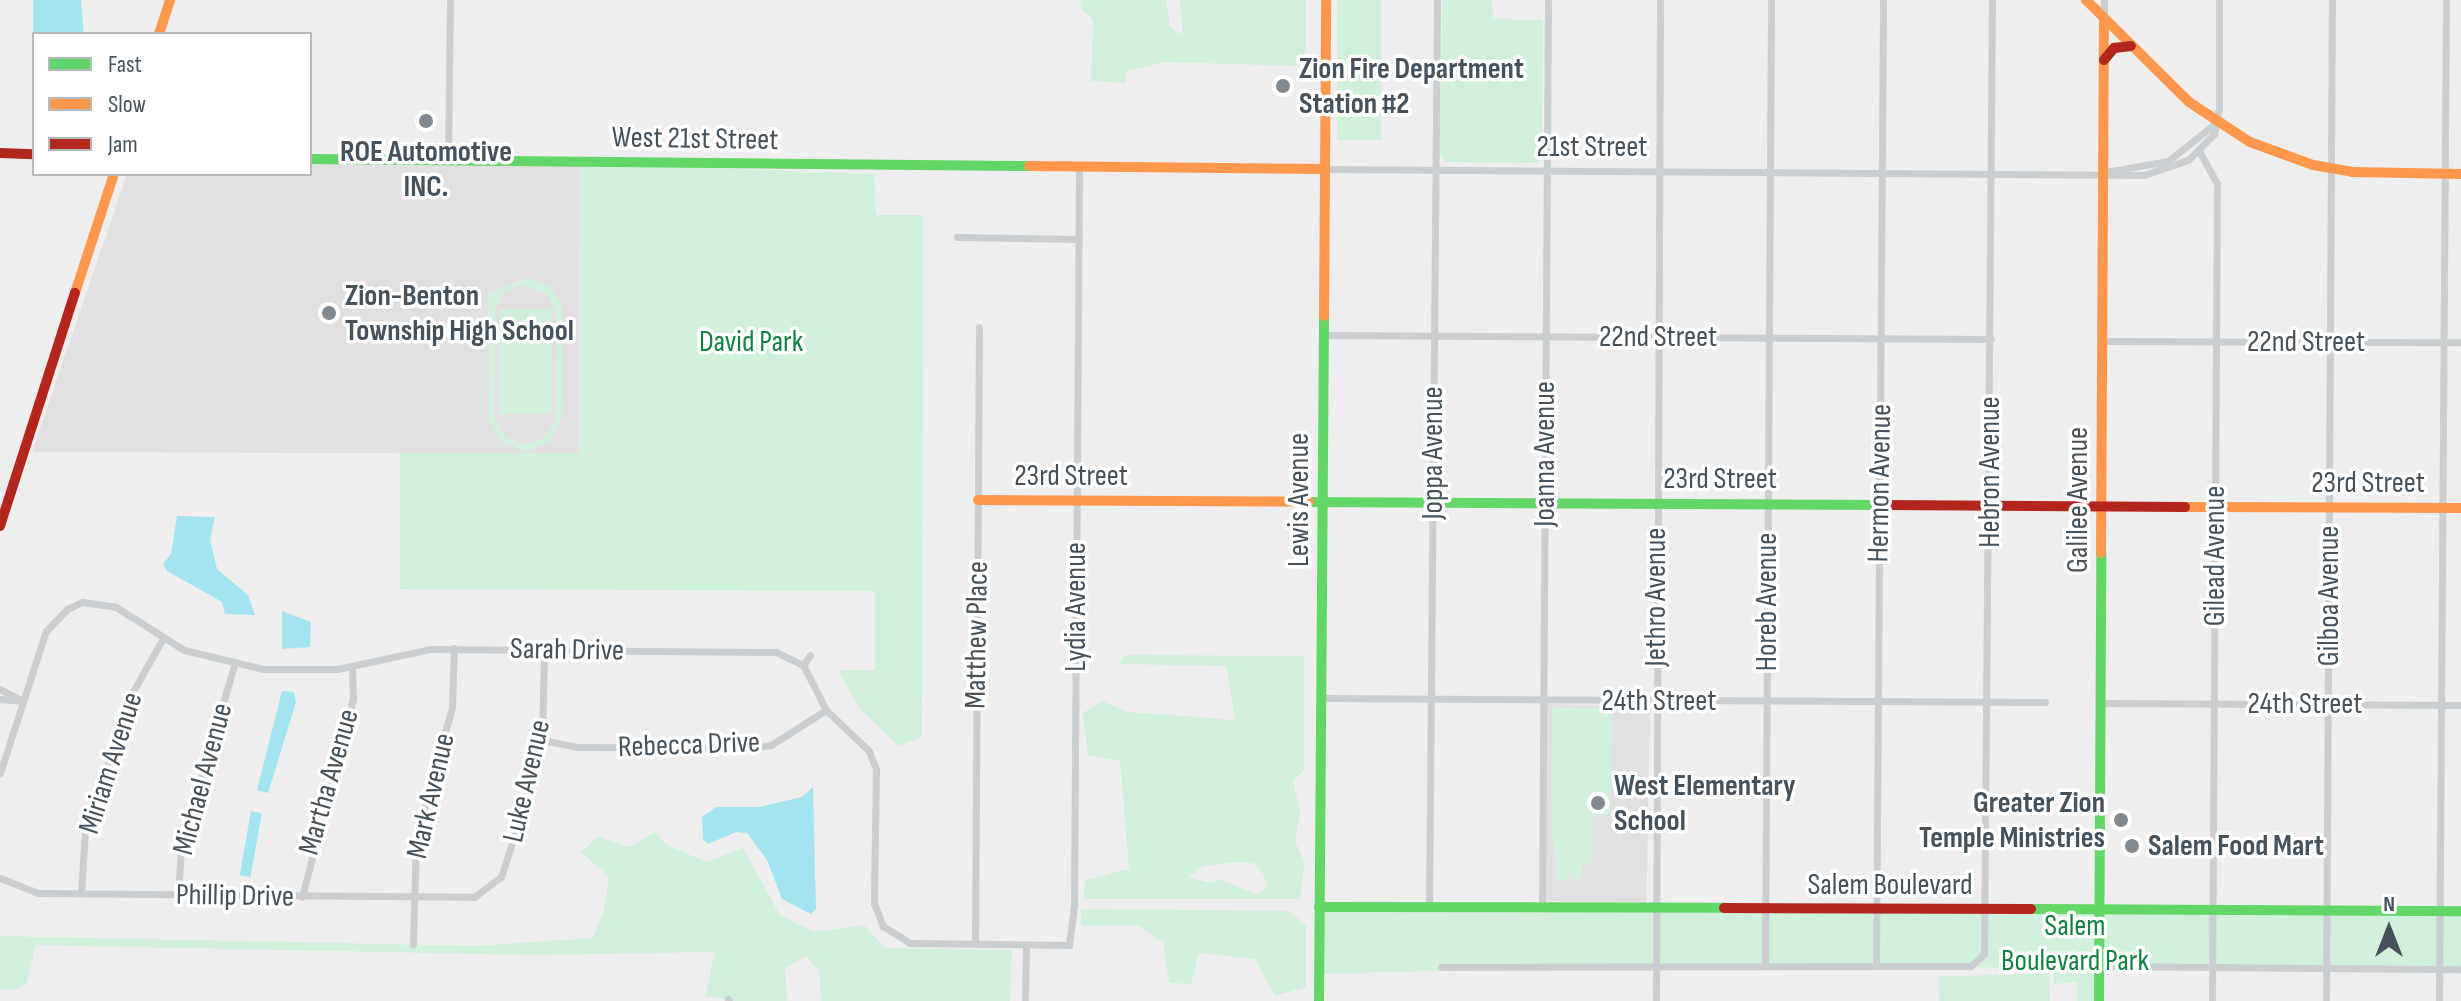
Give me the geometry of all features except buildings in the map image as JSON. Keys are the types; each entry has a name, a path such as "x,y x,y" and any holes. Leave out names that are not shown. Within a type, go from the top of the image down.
{"street":[{"path":"160,32 170,0"},
{"path":"448,161 450,0"},
{"name":"Lewis Avenue","path":"1319,1001 1326,0"},
{"name":"Joppa Avenue","path":"1429,907 1437,0"},
{"name":"Joanna Avenue","path":"1542,907 1548,0"},
{"name":"Jethro Avenue","path":"1656,1001 1660,0"},
{"name":"Horeb Avenue","path":"1765,965 1771,0"},
{"name":"Hermon Avenue","path":"1876,966 1883,0"},
{"name":"Hebron Avenue","path":"1987,944 1992,0"},
{"path":"2086,0 2131,46 2216,123 2275,153 2331,169 2461,174"},
{"name":"Galilee Avenue","path":"2099,1001 2104,0"},
{"path":"2196,149 2216,123 2219,0"},
{"name":"Gilboa Avenue","path":"2326,1001 2332,0"},
{"path":"2439,1001 2446,0"},
{"path":"2104,60 2114,48 2131,46"},
{"name":"21st Street","path":"1079,168 2104,173 2160,172 2196,149"},
{"name":"Gilead Avenue","path":"2196,149 2217,184 2212,1001"},
{"path":"0,153 32,154"},
{"name":"West 21st Street","path":"312,159 1079,168"},
{"name":"Lydia Avenue","path":"1026,945 1069,945 1073,939 1079,168"},
{"path":"0,526 113,176"},
{"path":"957,237 1079,239"},
{"name":"Matthew Place","path":"975,944 979,327"},
{"name":"22nd Street","path":"1324,335 1991,339"},
{"name":"22nd Street","path":"2103,341 2461,342"},
{"name":"23rd Street","path":"978,500 2461,508"},
{"name":"Sarah Drive","path":"23,701 46,631 67,609 82,602 116,607 162,640 234,665 299,671 352,667 407,652 454,648 776,652 803,665"},
{"name":"Miriam Avenue","path":"81,893 85,831 131,695 162,640"},
{"name":"Mark Avenue","path":"413,944 416,837 452,707 454,648"},
{"name":"Luke Avenue","path":"474,897 501,877 542,740 544,649"},
{"path":"810,655 803,665 826,710 869,751 876,769 874,903 883,926 910,943 1026,945 1025,1001"},
{"name":"Michael Avenue","path":"178,894 181,848 234,665"},
{"name":"Martha Avenue","path":"302,897 353,698 352,667"},
{"path":"0,689 23,701"},
{"name":"24th Street","path":"1321,698 2045,702"},
{"path":"0,699 23,701"},
{"path":"0,773 23,701"},
{"name":"24th Street","path":"2101,703 2461,705"},
{"name":"Rebecca Drive","path":"542,740 577,747 754,748 771,745 826,710"},
{"name":"Phillip Drive","path":"0,878 24,892 414,900 474,897"},
{"name":"Salem Boulevard","path":"1319,907 2461,911"},
{"name":"Salem Boulevard","path":"1441,967 1971,966 1987,944"},
{"path":"2099,966 2461,969"}],"shaded area":[{"name":"Zion-Benton Township High School","path":"312,162 580,163 579,454 32,452 126,176 312,176"},
{"name":"West Elementary School","path":"1547,704 1650,706 1647,903 1544,901"}],"green space":[{"path":"1081,0 1166,0 1170,27 1183,35 1180,0 1306,0 1306,51 1299,66 1165,62 1127,71 1125,83 1091,81 1093,20 1080,7"},
{"path":"1337,0 1381,0 1381,140 1337,140"},
{"path":"1442,0 1492,0 1493,19 1543,20 1542,159 1537,163 1445,162 1440,153"},
{"name":"David Park","path":"580,163 874,174 876,215 923,215 922,737 898,746 859,708 838,670 875,670 875,591 400,589 400,453 579,453"},
{"path":"528,278 550,286 562,305 563,415 550,442 526,451 502,443 489,421 488,293","holes":["520,285 548,294 557,318 556,420 543,439 524,445 505,436 494,416 495,308 504,293"]},
{"path":"499,309 552,309 552,414 499,414"},
{"path":"1125,655 1304,656 1304,770 1293,781 1300,812 1295,842 1305,862 1300,899 1083,899 1086,880 1129,869 1120,761 1088,755 1083,713 1102,701 1128,712 1235,720 1226,666 1119,664","holes":["1253,863 1264,875 1267,888 1255,894 1219,879 1213,884 1189,877 1203,866"]},
{"path":"1552,708 1612,708 1610,815 1593,816 1593,863 1582,864 1581,878 1571,879 1569,866 1569,881 1557,881 1552,826"},
{"path":"655,832 668,846 707,862 743,848 780,915 814,932 864,925 885,948 1012,950 1010,1001 821,1001 819,971 806,956 785,969 787,1001 733,1001 705,996 715,952 530,955 36,945 27,982 16,990 0,989 0,936 474,946 593,938 604,910 609,877 581,852 598,837 629,847"},
{"name":"Salem Boulevard Park","path":"1319,907 2461,911 2461,969 2100,966 2099,1001 2077,1001 2077,982 2054,984 2052,968 1656,965 1319,974"},
{"path":"1081,909 1289,911 1306,926 1306,987 1275,996 1255,959 1199,953 1191,984 1169,983 1163,943 1137,925 1081,926"},
{"path":"2049,973 2050,1001 1939,1001 1938,977"}],"water":[{"path":"33,0 81,0 84,32 33,32"},
{"path":"177,516 215,517 210,539 217,569 248,595 255,615 225,614 222,602 167,571 163,564 171,554"},
{"path":"282,611 311,622 310,647 282,649"},
{"path":"282,691 294,692 296,702 268,793 257,790"},
{"path":"813,787 816,909 811,914 782,899 767,860 747,833 736,832 708,844 703,839 702,817 716,807 759,807 802,797"},
{"path":"251,811 262,813 251,877 240,875"}],"traffic: fast":[{"path":"312,159 1029,166"},
{"path":"1319,1001 1324,316"},
{"path":"1309,502 1883,505"},
{"path":"2099,1001 2101,553"},
{"path":"1319,907 1724,908"},
{"path":"2031,909 2461,911"}],"traffic: slow":[{"path":"160,32 170,0"},
{"path":"1324,316 1326,0"},
{"path":"2086,0 2189,102 2250,142 2313,165 2352,172 2461,174"},
{"path":"2101,553 2104,19"},
{"path":"1029,166 1325,169"},
{"path":"75,293 113,176"},
{"path":"978,500 1309,502"},
{"path":"2185,507 2461,508"}],"traffic: jam":[{"path":"2104,60 2114,48 2131,46"},
{"path":"0,153 32,154"},
{"path":"0,526 75,293"},
{"path":"1883,505 2185,507"},
{"path":"1724,908 2031,909"}],"place":[{"name":"Zion Fire Department Station #2","path":"1283,86"},
{"name":"ROE Automotive INC.","path":"426,121"},
{"name":"Zion-Benton Township High School","path":"329,313"},
{"name":"West Elementary School","path":"1598,803"},
{"name":"Greater Zion Temple Ministries","path":"2121,820"},
{"name":"Salem Food Mart","path":"2132,846"}]}
